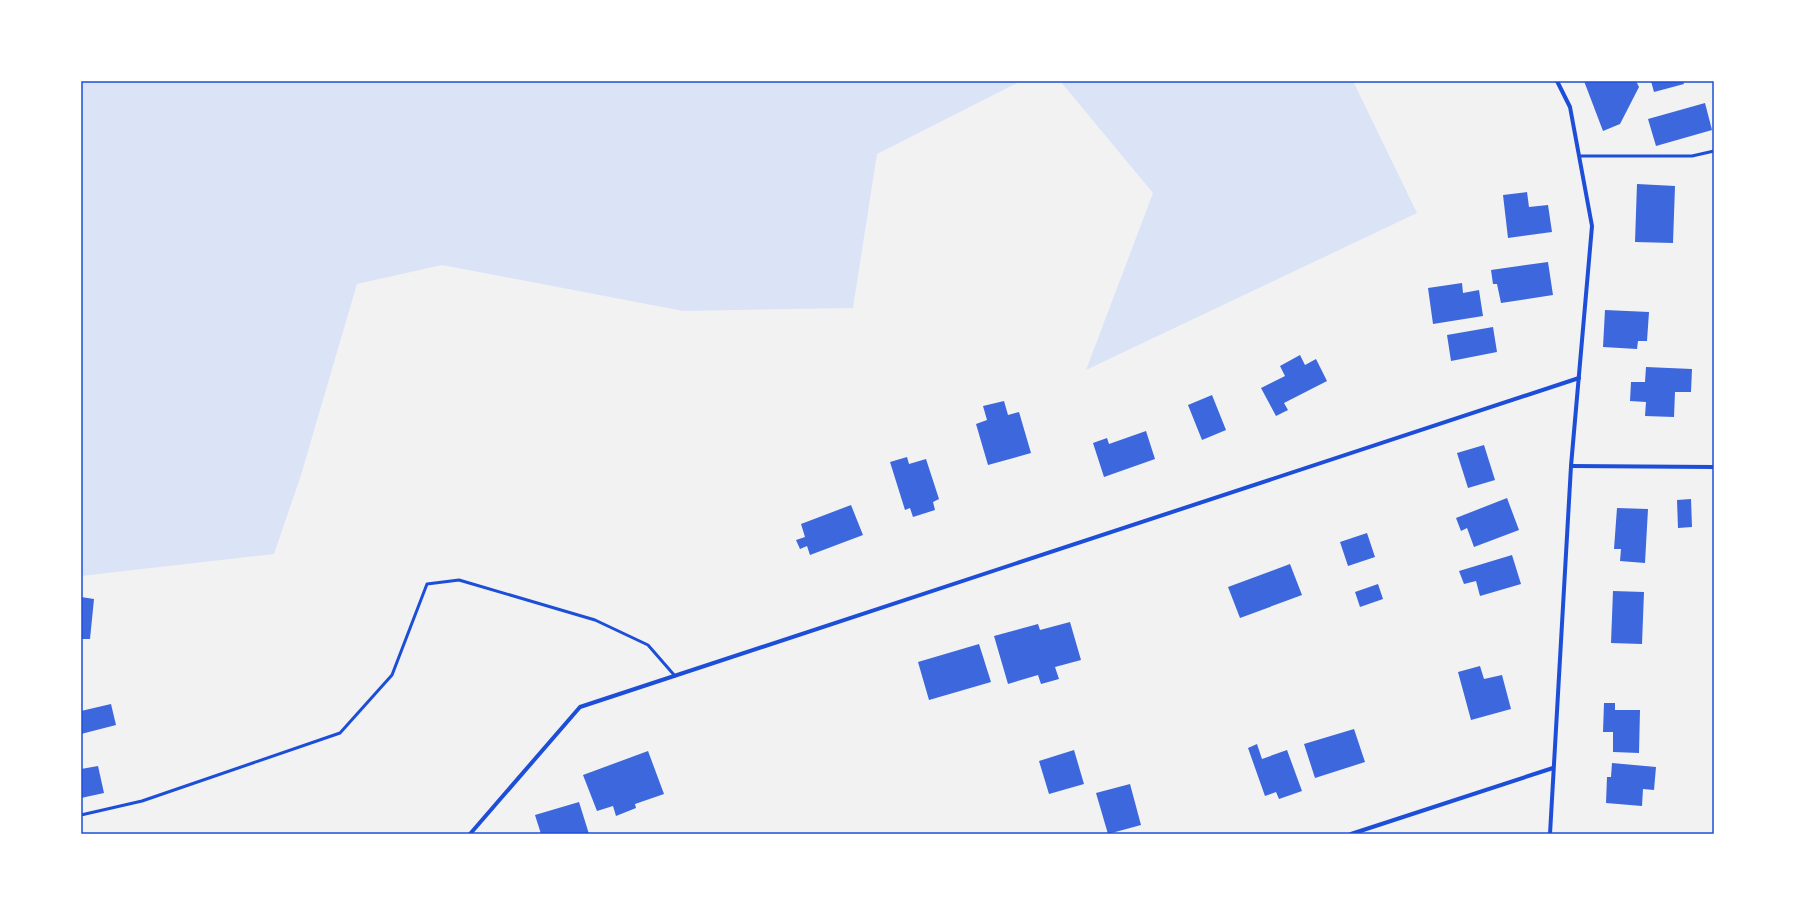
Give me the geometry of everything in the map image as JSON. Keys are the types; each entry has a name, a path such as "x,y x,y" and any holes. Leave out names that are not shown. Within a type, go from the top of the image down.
{"street":[{"path":"1550,834 1571,466 1592,226 1570,107 1557,81"},
{"path":"470,834 580,708 1579,378"},
{"path":"1571,466 1714,467"},
{"path":"1351,834 1553,768"}],"lane":[{"path":"1580,156 1692,156 1714,151"},
{"path":"81,815 142,802 340,733 392,675 427,584 459,580 595,620 648,645 675,676"}],"shaded area":[{"path":"81,81 1021,81 877,154 853,308 683,311 442,265 357,284 301,475 274,554 81,576"},
{"path":"1060,81 1353,81 1417,213 1086,370 1153,193"}],"building":[{"path":"1584,81 1636,81 1639,87 1620,124 1603,131"},
{"path":"1651,81 1683,81 1684,84 1654,92"},
{"path":"1705,103 1712,130 1656,146 1648,119"},
{"path":"1637,184 1675,186 1673,243 1635,242"},
{"path":"1527,192 1529,207 1548,205 1552,232 1508,238 1503,195"},
{"path":"1548,262 1553,295 1501,303 1497,284 1493,284 1491,270"},
{"path":"1462,283 1463,293 1479,290 1483,316 1433,324 1428,288"},
{"path":"1605,310 1649,312 1647,341 1638,341 1637,349 1603,347"},
{"path":"1493,327 1497,352 1451,361 1447,335"},
{"path":"1300,355 1305,365 1316,359 1327,381 1284,403 1288,410 1276,416 1261,388 1285,376 1280,366"},
{"path":"1646,367 1692,369 1691,392 1675,392 1674,417 1645,416 1646,402 1630,401 1631,382 1645,382"},
{"path":"1212,395 1226,430 1202,440 1188,405"},
{"path":"1004,401 1008,415 1019,412 1031,453 988,465 976,424 987,420 983,406"},
{"path":"1146,431 1155,459 1104,477 1093,443 1107,438 1109,444"},
{"path":"1484,445 1495,480 1468,488 1457,453"},
{"path":"907,457 909,464 926,459 939,499 933,502 935,510 913,517 910,508 905,510 890,462"},
{"path":"1507,498 1519,530 1474,547 1467,528 1461,531 1456,518"},
{"path":"1691,499 1692,527 1678,528 1677,500"},
{"path":"851,505 863,535 810,555 807,546 800,549 796,540 805,537 801,524"},
{"path":"1617,508 1648,509 1645,563 1620,561 1621,549 1614,549"},
{"path":"1367,533 1375,557 1348,566 1340,542"},
{"path":"1512,555 1521,584 1480,596 1476,581 1464,584 1459,571"},
{"path":"1290,564 1302,595 1240,618 1228,587"},
{"path":"1378,584 1383,599 1360,607 1355,592"},
{"path":"1613,591 1644,592 1642,644 1611,643"},
{"path":"81,597 94,599 90,639 81,639"},
{"path":"1070,622 1081,660 1055,667 1059,679 1041,684 1038,675 1008,684 994,636 1038,624 1040,630"},
{"path":"979,644 991,682 929,700 918,662"},
{"path":"1480,666 1484,679 1502,675 1511,709 1471,720 1458,672"},
{"path":"1604,703 1615,703 1615,710 1640,710 1639,753 1613,752 1613,732 1603,732"},
{"path":"111,704 116,725 81,734 81,711"},
{"path":"1354,729 1365,762 1315,778 1304,744"},
{"path":"1257,744 1262,759 1287,750 1302,791 1279,799 1276,792 1265,796 1248,748"},
{"path":"1074,750 1084,784 1049,794 1039,761"},
{"path":"648,751 664,794 635,804 636,808 616,816 613,806 597,811 583,775"},
{"path":"1612,763 1656,767 1654,790 1643,789 1642,806 1606,803 1607,777 1611,777"},
{"path":"98,766 104,793 81,798 81,769"},
{"path":"1130,784 1141,825 1108,834 1096,793"},
{"path":"579,802 589,834 541,834 535,815"}]}
